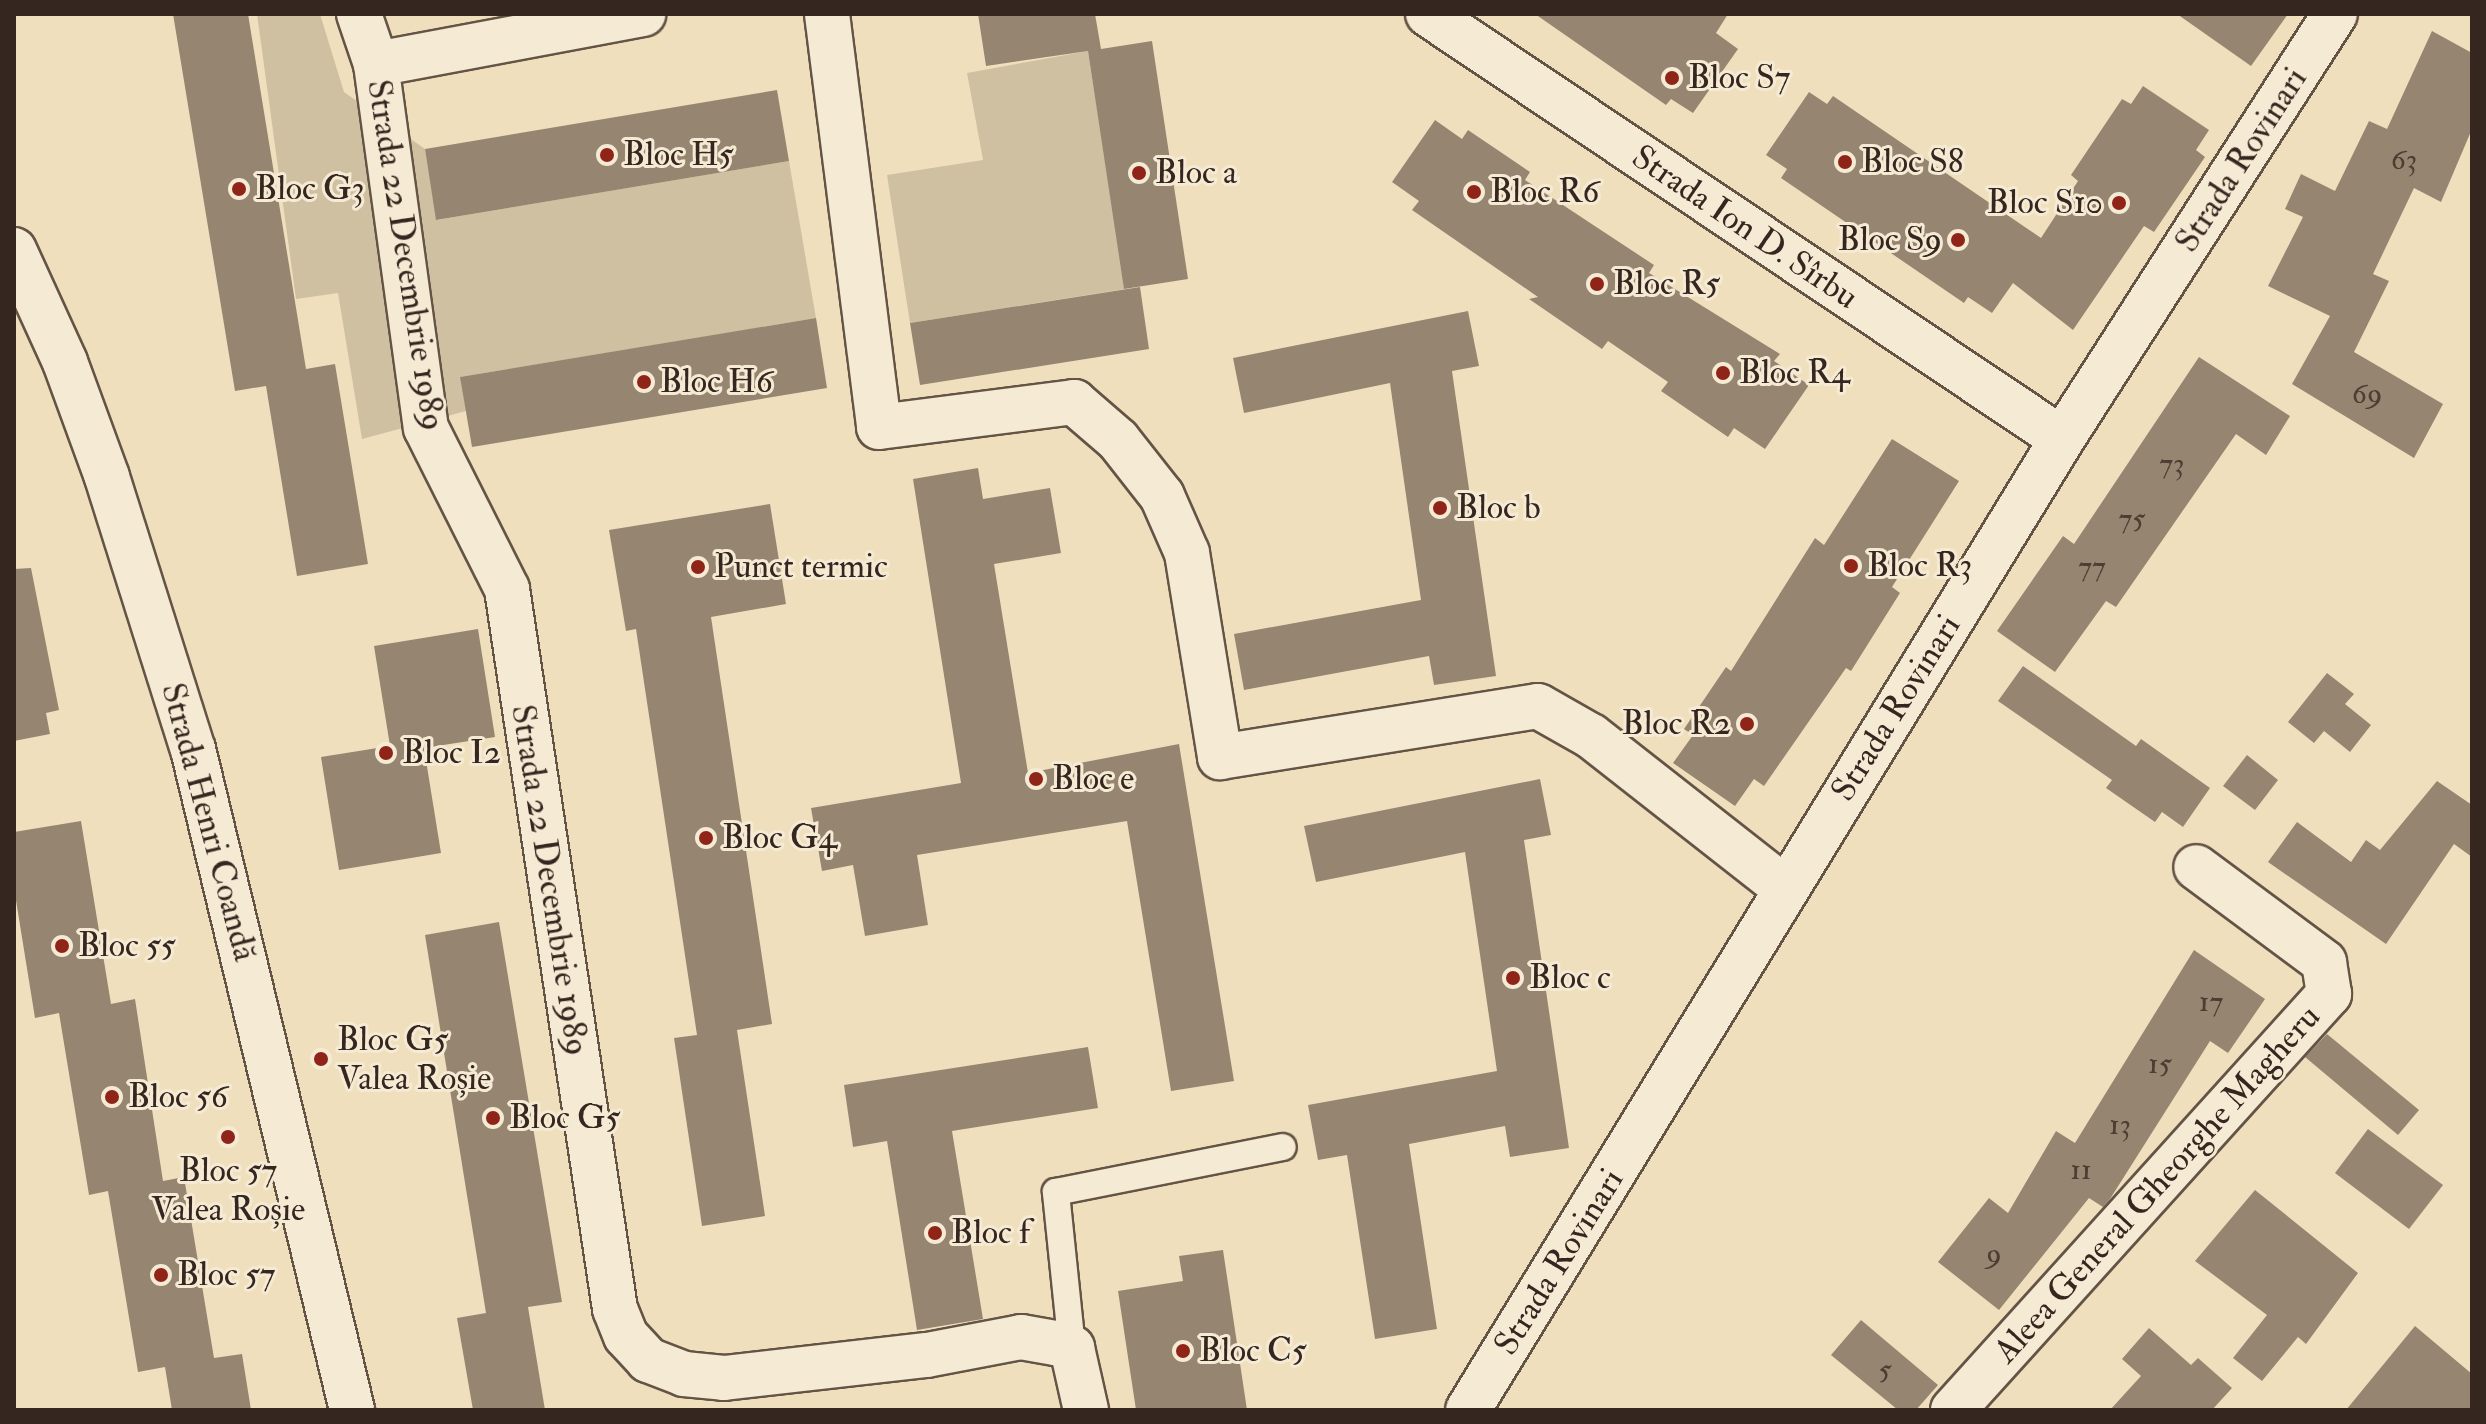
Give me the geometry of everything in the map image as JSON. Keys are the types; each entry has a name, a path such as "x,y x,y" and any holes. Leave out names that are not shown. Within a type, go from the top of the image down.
{"street":[{"name":"Strada 22 Decembrie 1989","path":"359,14 376,64 426,428 507,589 615,1309 626,1336 648,1360 684,1374 724,1378 927,1355 1021,1337 1072,1348"},
{"path":"376,64 643,14"},
{"path":"827,14 879,427 1074,402 1118,440 1162,496 1187,553 1220,757 1538,706 1591,736 1785,888"},
{"name":"Strada Ion D. Sîrbu","path":"1428,14 2062,439"},
{"name":"Strada Rovinari","path":"1468,1410 2062,439 2335,14"},
{"name":"Strada Henri Coandă","path":"14,250 65,362 107,477 193,749 352,1410"},
{"name":"Aleea General Gheorghe Magheru","path":"1953,1410 2329,994 2324,962 2196,867"},
{"path":"1072,1348 1086,1410"}],"lane":[{"path":"1072,1348 1056,1192 1283,1147"}],"shaded area":[{"path":"257,14 320,14 344,92 425,149 437,220 789,161 816,318 461,377 466,411 362,439 338,293 296,299"},
{"path":"1088,51 1125,289 910,323 887,175 983,160 967,73"}],"building":[{"name":"Bloc G3","path":"173,14 248,14 306,369 335,364 368,564 297,576 266,386 235,391"},
{"path":"978,14 1095,14 1101,49 1152,41 1188,279 1124,289 1088,51 986,66"},
{"name":"Bloc S7","path":"1535,14 1728,14 1716,33 1738,49 1693,113 1671,99 1666,105"},
{"path":"2177,14 2288,14 2251,66"},
{"path":"2432,31 2472,53 2472,129 2441,202 2414,188 2373,274 2389,281 2354,352 2443,404 2414,458 2292,384 2330,316 2268,286 2303,217 2285,209 2301,174 2335,191 2369,121 2387,129"},
{"path":"2143,86 2209,130 2196,150 2205,157 2154,232 2144,226 2073,330 2013,283 1992,313 1968,297 1964,303 1781,178 1787,169 1766,155 1809,92 1827,104 1833,96 2041,238 2078,181 2071,175 2122,99 2131,104"},
{"name":"Bloc H5","path":"777,90 789,161 436,220 425,149"},
{"path":"1435,120 1462,139 1468,130 1530,172 1525,180 1654,265 1649,273 1780,354 1774,361 1809,385 1765,449 1734,428 1728,437 1661,391 1668,382 1608,341 1602,349 1529,299 1538,297 1412,210 1419,201 1392,182"},
{"path":"1140,287 1149,349 920,385 910,323"},
{"name":"Bloc b","path":"1468,311 1479,366 1452,371 1496,676 1434,685 1429,656 1244,690 1234,634 1421,600 1390,383 1244,413 1233,358"},
{"name":"Bloc H6","path":"816,318 827,388 472,447 460,377"},
{"path":"2199,357 2290,416 2266,455 2236,434 2116,607 2106,601 2055,672 1997,631 2063,536 2074,544"},
{"path":"1892,439 1959,481 1892,587 1900,593 1851,671 1846,668 1764,786 1754,779 1735,806 1673,763 1693,735 1684,729 1726,667 1731,671 1815,538 1824,545"},
{"name":"Bloc e","path":"978,468 983,499 1050,488 1061,553 994,564 1028,773 1179,744 1234,1081 1171,1091 1127,821 917,855 928,925 865,936 853,865 822,871 811,808 961,783 913,479"},
{"name":"Bloc G4","path":"770,504 786,604 711,617 772,1024 737,1030 765,1216 702,1226 674,1038 697,1035 636,629 626,631 609,530"},
{"path":"31,568 59,710 46,713 50,734 14,741 14,569"},
{"name":"Bloc I2","path":"478,629 495,737 424,748 441,853 339,870 321,757 390,746 374,646"},
{"path":"2023,666 2136,746 2141,739 2210,788 2183,827 2162,812 2155,822 2106,788 2112,780 1998,701"},
{"path":"2327,673 2354,694 2345,704 2371,725 2350,752 2324,731 2314,743 2288,722"},
{"path":"2247,755 2278,780 2255,810 2223,786"},
{"name":"Bloc c","path":"1540,779 1551,835 1524,840 1569,1148 1510,1157 1505,1126 1409,1144 1437,1329 1375,1339 1347,1155 1318,1160 1308,1105 1497,1071 1465,852 1316,882 1304,826"},
{"path":"2437,781 2472,805 2472,857 2454,844 2386,944 2268,862 2297,822 2351,862 2366,840 2380,850"},
{"path":"81,821 111,1004 135,999 163,1181 184,1177 214,1358 242,1354 251,1410 172,1410 165,1367 138,1372 108,1191 89,1195 59,1013 35,1018 14,888 14,832"},
{"name":"Bloc G5","path":"499,922 562,1302 528,1307 545,1410 473,1410 457,1318 486,1313 425,935"},
{"path":"2194,950 2265,999 2228,1053 2210,1041 2110,1199 2103,1207 2089,1198 1999,1310 1938,1262 1989,1198 2008,1213 2056,1131 2075,1143"},
{"path":"2327,1034 2419,1110 2398,1135 2305,1057"},
{"name":"Bloc f","path":"1088,1047 1098,1108 952,1131 983,1319 917,1330 887,1141 853,1147 844,1085"},
{"path":"2368,1129 2443,1185 2409,1229 2335,1173"},
{"path":"2255,1190 2358,1273 2306,1344 2298,1337 2262,1381 2233,1358 2267,1315 2195,1261"},
{"name":"Bloc C5","path":"1223,1250 1247,1410 1136,1410 1118,1291 1183,1281 1179,1256"},
{"path":"1861,1320 1938,1385 1916,1410 1898,1410 1831,1355"},
{"path":"2415,1326 2472,1374 2472,1410 2346,1410"},
{"path":"2149,1328 2191,1365 2198,1358 2232,1388 2212,1410 2110,1410 2141,1376 2122,1359"}],"place":[{"name":"Bloc S7","path":"1672,78"},
{"name":"Bloc H5","path":"607,155"},
{"name":"Bloc S8","path":"1845,162"},
{"name":"Bloc a","path":"1139,173"},
{"name":"Bloc G3","path":"239,189"},
{"name":"Bloc R6","path":"1474,192"},
{"name":"Bloc S10","path":"2119,203"},
{"name":"Bloc S9","path":"1958,240"},
{"name":"Bloc R5","path":"1597,284"},
{"name":"Bloc R4","path":"1723,373"},
{"name":"Bloc H6","path":"644,382"},
{"name":"Bloc b","path":"1440,508"},
{"name":"Bloc R3","path":"1851,566"},
{"name":"Punct termic","path":"698,567"},
{"name":"Bloc R2","path":"1747,724"},
{"name":"Bloc I2","path":"386,753"},
{"name":"Bloc e","path":"1036,779"},
{"name":"Bloc G4","path":"706,838"},
{"name":"Bloc 55","path":"62,946"},
{"name":"Bloc c","path":"1513,978"},
{"name":"Bloc G5 Valea Roșie","path":"321,1059"},
{"name":"Bloc 56","path":"112,1097"},
{"name":"Bloc G5","path":"493,1118"},
{"name":"Bloc 57 Valea Roșie","path":"228,1137"},
{"name":"Bloc f","path":"935,1233"},
{"name":"Bloc 57","path":"161,1275"},
{"name":"Bloc C5","path":"1183,1351"}]}
